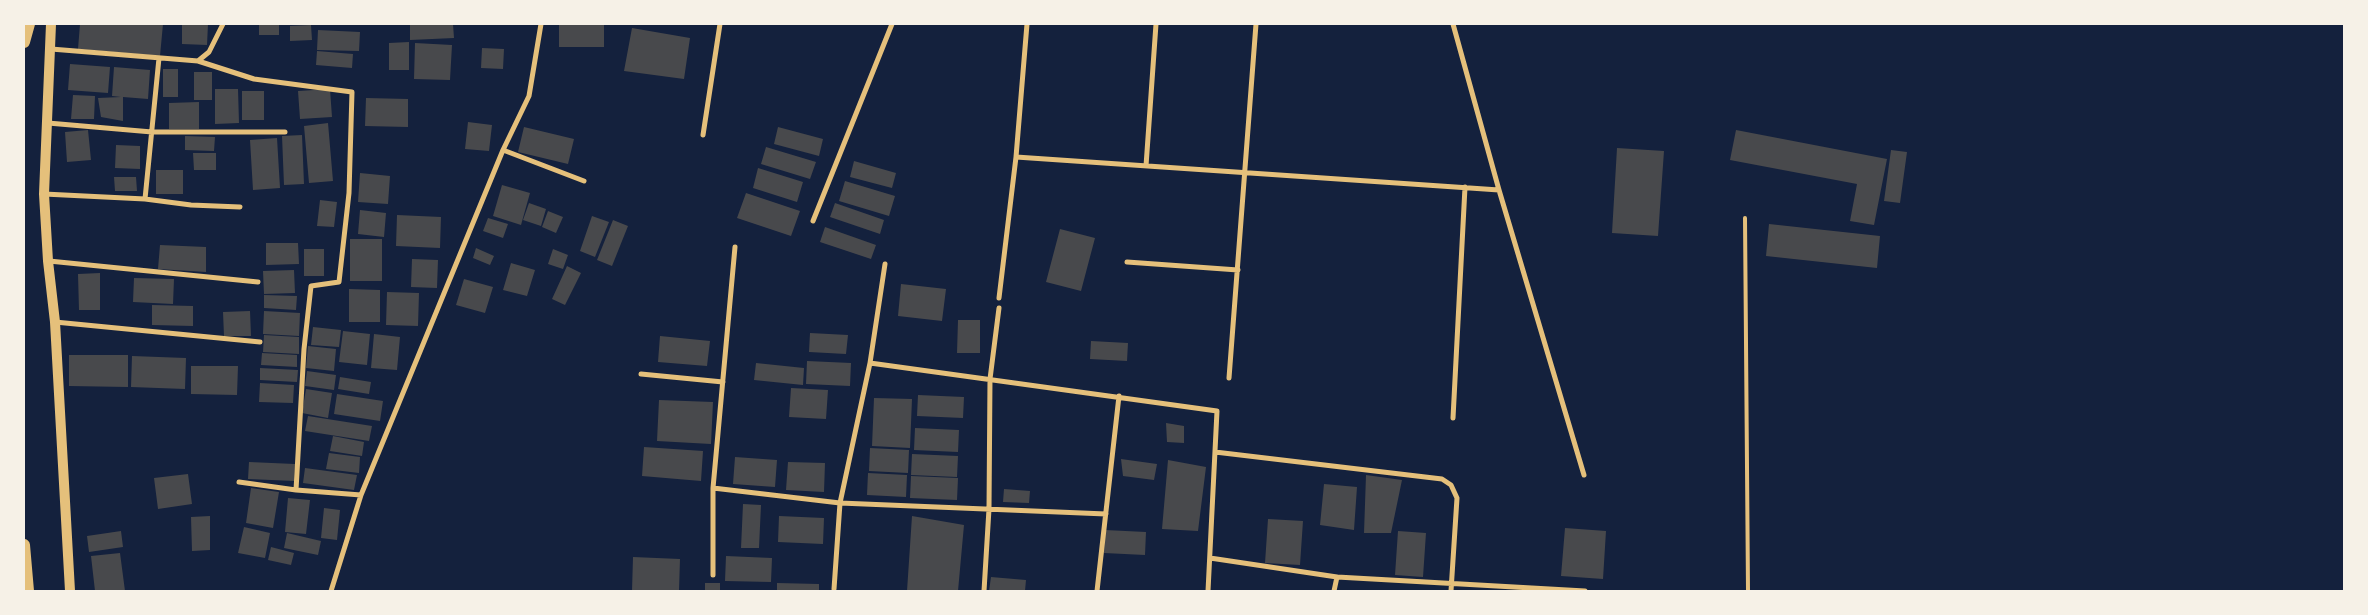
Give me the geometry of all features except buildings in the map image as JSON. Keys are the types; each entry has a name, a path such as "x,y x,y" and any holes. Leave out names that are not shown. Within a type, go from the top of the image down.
{"highway":[{"path":"24,42 29,24"},
{"path":"24,545 28,591"}],"main road":[{"path":"51,24 44,194 54,322 70,591"}],"street":[{"path":"198,61 209,52 223,24"},
{"path":"331,591 361,495 503,150 529,96 541,24"},
{"path":"703,135 720,24"},
{"path":"813,220 892,24"},
{"path":"999,298 1016,157 1027,24"},
{"path":"1146,166 1156,24"},
{"path":"1229,378 1256,24"},
{"path":"1453,24 1499,190 1584,475"},
{"path":"51,49 198,61 254,79 352,92 349,193 340,282 311,286 304,349 296,490"},
{"path":"145,200 159,58"},
{"path":"48,123 152,132 285,132"},
{"path":"503,150 584,180"},
{"path":"1016,157 1499,190"},
{"path":"1453,418 1465,188"},
{"path":"44,194 240,207"},
{"path":"713,575 713,488 735,247"},
{"path":"48,261 258,282"},
{"path":"1127,262 1238,270"},
{"path":"834,589 840,503 870,363 885,264"},
{"path":"984,591 989,509 990,379 999,308"},
{"path":"54,322 260,342"},
{"path":"870,363 1217,411 1208,591"},
{"path":"641,374 723,382"},
{"path":"1097,591 1119,396"},
{"path":"1216,452 1442,478 1451,485 1457,498 1451,591"},
{"path":"239,482 296,490 361,495"},
{"path":"713,488 840,503 1106,514"},
{"path":"1210,558 1337,577 1585,591"},
{"path":"1334,591 1337,577"}],"lane":[{"path":"1745,218 1748,591"}]}
